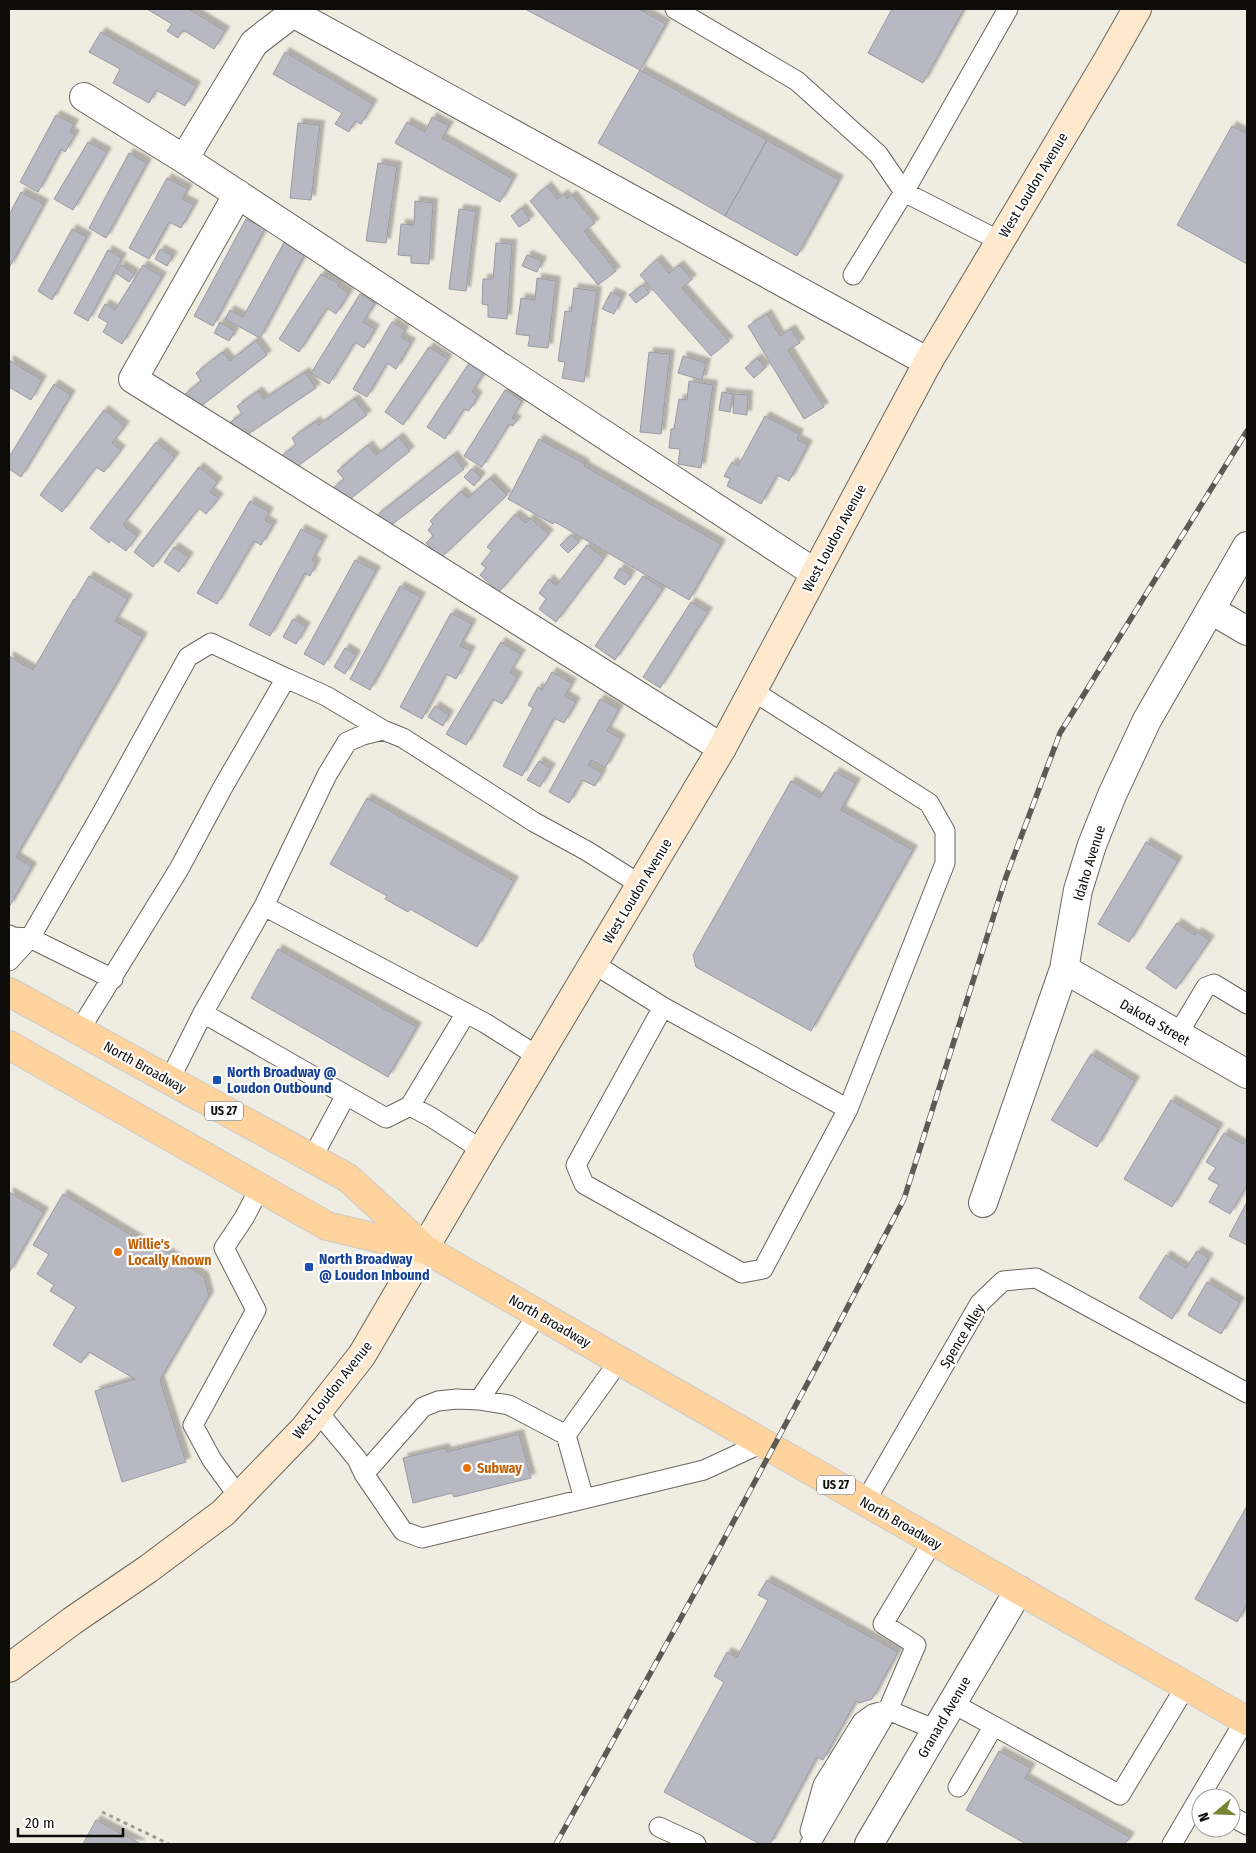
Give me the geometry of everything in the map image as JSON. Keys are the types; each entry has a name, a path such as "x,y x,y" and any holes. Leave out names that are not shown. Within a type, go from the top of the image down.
{"main road":[{"name":"West Loudon Avenue","path":"9,1668 72,1621 156,1564 223,1513 304,1429 362,1355 722,748 928,362 1108,60 1136,9"},
{"name":"North Broadway","path":"9,992 348,1178 425,1250 1246,1720"},
{"name":"North Broadway","path":"9,1045 327,1226 425,1250"}],"street":[{"path":"184,159 254,43 293,11 928,362"},
{"path":"84,97 238,194 815,572"},
{"path":"238,194 133,379 722,748"},
{"name":"Idaho Avenue","path":"982,1203 1064,969 1078,890 1092,845 1112,795 1147,720 1247,546"},
{"path":"1211,610 1247,631"},
{"name":"Dakota Street","path":"1064,969 1247,1074"},
{"name":"Granard Avenue","path":"869,1844 1019,1590"}],"lane":[{"path":"675,9 797,81 878,154 904,192 1000,241"},
{"path":"853,275 904,192 1008,9"},
{"path":"9,961 30,938 188,657 211,643 326,696 383,730 403,738 534,822 587,851 641,885"},
{"path":"79,1031 179,870 223,787 286,678"},
{"path":"663,1007 576,1165 584,1184 734,1269 742,1273 763,1269 848,1109 945,863 945,832 929,802 753,691"},
{"path":"169,1081 204,1013 264,906 327,775 347,742 363,735 383,730"},
{"path":"264,906 466,1013 539,1057"},
{"path":"9,935 30,938 113,978"},
{"path":"594,964 663,1007 848,1109"},
{"path":"1178,1034 1206,987 1214,984 1247,1004"},
{"path":"204,1013 386,1118 410,1106 466,1013"},
{"path":"312,1158 346,1095"},
{"path":"410,1106 482,1150"},
{"path":"239,1496 212,1460 193,1425 256,1310 224,1248 244,1218 260,1188"},
{"name":"Spence Alley","path":"865,1502 980,1303 1003,1281 1036,1278 1247,1393"},
{"path":"479,1400 538,1314"},
{"path":"566,1435 619,1360"},
{"path":"364,1474 422,1407 438,1401 457,1399 479,1400 509,1405 566,1435 584,1498"},
{"path":"318,1412 357,1460 364,1474 403,1531 422,1538 704,1470 762,1443"},
{"path":"808,1844 888,1710 916,1645 883,1624 933,1541"},
{"path":"952,1703 1120,1795 1186,1686"},
{"path":"888,1710 936,1730"},
{"path":"1206,1788 1246,1720"},
{"path":"958,1787 993,1727"},
{"path":"1172,1844 1191,1813"},
{"path":"659,1826 696,1844"}],"path":[{"path":"102,1812 170,1844"}],"building":[{"path":"147,9 189,9 225,31 214,49 183,30 178,38 167,31 172,24"},
{"path":"525,9 639,9 666,24 640,70"},
{"path":"892,9 964,9 923,83 868,53"},
{"path":"101,32 196,86 185,106 156,90 149,103 113,83 120,69 89,52"},
{"path":"285,52 373,104 361,124 355,121 349,132 335,124 342,113 273,74"},
{"path":"640,70 767,140 725,216 598,143"},
{"path":"56,115 74,124 70,132 75,135 65,152 61,149 38,192 20,182"},
{"path":"432,117 449,126 442,138 513,179 500,202 395,143 407,122 425,132"},
{"path":"298,123 320,125 311,200 290,198"},
{"path":"1232,126 1247,134 1247,264 1177,225"},
{"path":"767,140 839,180 797,256 725,216"},
{"path":"88,142 107,152 73,210 54,199"},
{"path":"129,153 147,163 106,238 89,228"},
{"path":"378,163 397,166 386,243 366,241"},
{"path":"167,178 188,189 182,199 194,205 181,228 169,222 149,259 129,248"},
{"path":"547,186 557,199 564,194 567,199 572,195 595,223 584,231 616,271 598,285 530,201"},
{"path":"21,192 44,204 9,268 9,215"},
{"path":"415,201 433,203 429,264 411,263 411,256 398,255 401,224 414,225"},
{"path":"522,208 530,220 519,227 511,216"},
{"path":"459,209 476,211 466,291 449,289"},
{"path":"246,219 265,229 213,326 194,316"},
{"path":"72,229 87,237 52,300 38,291"},
{"path":"285,241 306,252 260,338 225,319 230,310 243,317"},
{"path":"496,243 512,244 507,319 488,317 488,305 482,304 483,279 493,279"},
{"path":"160,249 173,256 167,266 155,259"},
{"path":"108,250 122,258 88,321 74,313"},
{"path":"527,255 542,261 537,272 522,266"},
{"path":"657,259 669,273 679,265 692,279 682,288 729,341 711,356 640,275"},
{"path":"121,265 135,274 129,282 116,273"},
{"path":"143,265 162,277 122,344 103,332 108,323 98,317 105,304 115,310"},
{"path":"321,274 339,284 338,286 349,293 336,314 327,308 299,352 279,339"},
{"path":"537,278 556,281 548,348 528,346 530,336 516,334 521,298 535,300"},
{"path":"643,285 649,293 636,303 629,295"},
{"path":"574,288 597,291 584,382 562,378 565,362 558,361 565,311 571,312"},
{"path":"611,292 622,297 614,314 602,309"},
{"path":"360,294 375,303 363,322 375,329 364,348 355,342 329,384 311,373"},
{"path":"767,314 780,336 791,329 800,343 788,350 824,407 804,419 748,326"},
{"path":"220,322 235,331 229,341 214,333"},
{"path":"392,322 405,330 401,337 411,343 396,369 387,363 367,397 353,389"},
{"path":"256,340 267,355 196,410 184,395 201,381 196,373 223,352 230,361"},
{"path":"429,347 448,359 403,425 385,412"},
{"path":"649,352 670,354 661,434 640,432"},
{"path":"683,356 706,363 702,380 678,373"},
{"path":"757,358 766,367 754,378 745,368"},
{"path":"9,360 42,380 31,400 9,387"},
{"path":"469,363 484,373 472,392 478,396 469,411 464,409 445,439 427,427"},
{"path":"305,372 316,388 241,439 229,423 242,414 237,406 258,391 264,399"},
{"path":"689,381 713,385 701,468 678,464 680,449 669,448 671,429 674,429 679,399 687,400"},
{"path":"54,384 71,395 21,477 9,469 9,457"},
{"path":"505,390 522,401 512,418 517,420 513,426 509,424 482,467 464,456"},
{"path":"722,392 733,394 730,412 719,410"},
{"path":"734,394 748,395 747,415 733,413"},
{"path":"354,399 367,415 291,471 280,457 296,445 292,438 316,421 319,425"},
{"path":"104,410 125,426 112,443 121,450 104,472 96,467 62,512 40,495"},
{"path":"765,416 799,434 797,439 808,445 789,481 777,475 761,504 727,486 730,479 724,476 732,462 738,466"},
{"path":"399,437 410,451 344,504 332,489 344,479 337,471 368,445 376,455"},
{"path":"539,439 721,544 689,600 555,522 553,524 508,499"},
{"path":"156,442 175,457 123,525 137,536 126,551 111,540 109,543 90,528"},
{"path":"453,455 464,469 386,529 376,516"},
{"path":"199,467 218,482 210,492 219,498 206,514 199,508 153,567 134,552"},
{"path":"472,469 481,477 474,486 464,477"},
{"path":"490,478 507,495 441,558 426,543 433,536 428,530 433,524 430,521 461,491 468,498"},
{"path":"250,501 269,512 265,520 273,525 261,545 254,541 217,604 197,593"},
{"path":"515,514 526,523 530,518 549,534 499,592 480,575 486,568 481,564 492,551 487,547"},
{"path":"301,529 323,540 312,560 316,563 310,576 305,573 270,636 249,625"},
{"path":"571,535 579,542 568,553 560,545"},
{"path":"587,545 604,558 556,622 539,609 546,599 539,593 549,579 556,586"},
{"path":"174,547 189,557 179,572 164,562"},
{"path":"355,560 376,571 324,665 304,654"},
{"path":"620,568 631,575 625,585 614,578"},
{"path":"89,576 128,599 115,621 143,637 16,857 32,867 9,907 9,656 33,670"},
{"path":"643,576 663,589 615,660 595,646"},
{"path":"400,586 421,597 370,690 350,679"},
{"path":"691,602 708,612 660,688 643,677"},
{"path":"451,613 472,624 460,646 471,651 456,679 446,674 422,719 400,707"},
{"path":"293,619 306,627 296,644 283,637"},
{"path":"501,642 521,654 510,672 518,677 502,704 493,699 466,745 446,734"},
{"path":"345,648 356,655 345,674 334,667"},
{"path":"552,672 572,683 565,696 576,702 564,723 554,718 522,776 503,766 533,708 528,705 538,687 542,690"},
{"path":"600,699 619,709 607,731 621,739 605,768 591,760 588,765 602,773 595,786 582,780 569,803 549,792"},
{"path":"435,706 449,715 443,726 428,717"},
{"path":"539,761 551,768 540,787 527,780"},
{"path":"835,772 856,783 841,810 913,850 811,1031 696,967 693,955 791,781 820,798"},
{"path":"367,798 514,881 477,947 410,909 408,912 385,899 387,896 330,864"},
{"path":"1146,842 1178,861 1129,942 1098,924"},
{"path":"1177,923 1195,935 1197,932 1210,940 1176,989 1146,968"},
{"path":"278,949 417,1027 388,1077 251,998"},
{"path":"1091,1054 1135,1081 1097,1147 1051,1120"},
{"path":"1171,1100 1219,1128 1172,1207 1124,1179"},
{"path":"1224,1133 1243,1144 1247,1138 1247,1185 1230,1214 1209,1202 1219,1185 1208,1179 1216,1168 1206,1162"},
{"path":"9,1192 44,1212 9,1273"},
{"path":"63,1194 151,1247 156,1245 204,1277 209,1296 160,1380 186,1462 122,1482 95,1391 135,1379 89,1352 81,1363 53,1345 76,1307 50,1291 54,1285 37,1274 49,1254 33,1245"},
{"path":"1247,1202 1247,1245 1229,1236"},
{"path":"1197,1251 1209,1258 1172,1319 1139,1298 1166,1255 1186,1268"},
{"path":"1207,1282 1240,1302 1221,1334 1188,1315"},
{"name":"Subway","path":"519,1434 531,1478 454,1497 452,1493 413,1503 403,1458 445,1448 446,1452"},
{"path":"1247,1506 1247,1604 1237,1622 1195,1599"},
{"path":"767,1580 898,1652 872,1699 859,1703 856,1701 823,1760 817,1757 770,1844 760,1844 664,1792 724,1682 714,1676 727,1652 737,1657 768,1600 758,1595"},
{"path":"999,1751 1031,1768 1025,1778 1130,1837 1125,1844 1026,1844 966,1810"},
{"path":"96,1820 141,1844 83,1844"}],"railway":[{"path":"556,1844 714,1558 904,1199 1006,877 1060,733 1247,431"}],"place":[{"name":"North Broadway @ Loudon Outbound","path":"217,1080"},
{"name":"Willie's Locally Known","path":"118,1252"},
{"name":"North Broadway @ Loudon Inbound","path":"309,1267"},
{"name":"Subway","path":"467,1468"}]}
